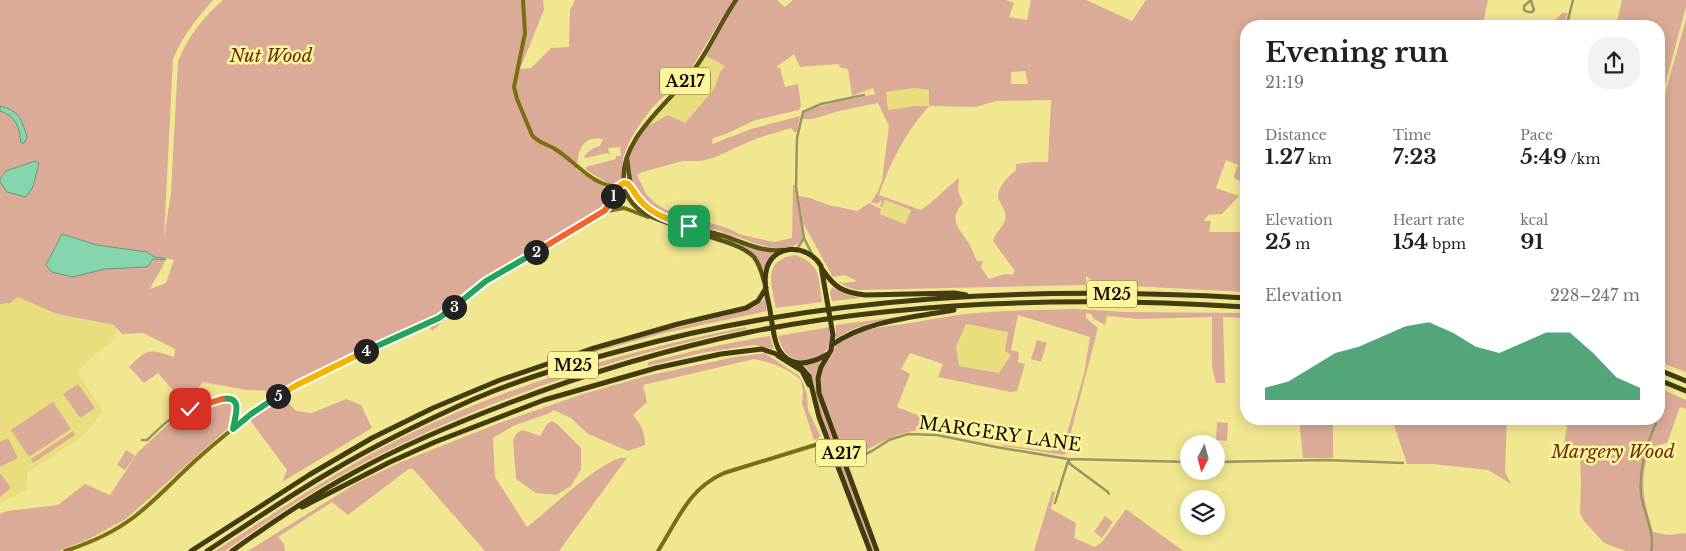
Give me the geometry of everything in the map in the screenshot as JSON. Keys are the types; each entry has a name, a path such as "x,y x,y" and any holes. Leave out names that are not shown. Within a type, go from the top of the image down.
{"highway":[{"path":"797,249 812,255 821,266 833,332 832,345 828,354 814,361 798,363 785,357 776,342 765,285 766,272 768,265 774,258 786,250 797,249"},
{"name":"M25","path":"821,266 830,280 840,289 851,293 866,295 955,293 979,296"},
{"name":"M25","path":"191,551 336,458 433,408 500,380 583,351 678,324 746,308 758,300 765,285"},
{"name":"M25","path":"207,551 330,472 377,445 477,398 541,375 641,345 750,322 870,304 979,296 1111,294 1240,298"},
{"name":"M25","path":"232,551 279,518 355,472 428,436 550,387 675,349 784,326 872,314 979,306 1111,302 1240,306"},
{"name":"M25","path":"832,345 846,336 869,327 979,306"},
{"name":"M25","path":"279,518 399,458 476,425 544,400 684,361 740,351 762,349 785,357"},
{"path":"770,351 802,371 814,397"},
{"name":"A217","path":"828,354 821,367 818,386 877,551"},
{"name":"A217","path":"798,363 809,376 819,416 870,551"},
{"path":"1665,372 1686,381"},
{"path":"1665,382 1686,391"}],"main road":[{"name":"A217","path":"624,183 623,168 634,142 647,124 693,71 736,0"},
{"path":"627,157 631,186 640,202 652,211 668,219 772,250 786,250"},
{"path":"624,183 630,200 643,212 656,219 732,244 748,252 758,264 765,285"}],"street":[{"path":"523,0 525,33 514,81 517,99 535,139 554,148 608,186 618,187"},
{"path":"1531,0 1534,10 1528,12 1524,10 1524,6 1531,0"},
{"path":"1568,20 1573,0"},
{"path":"812,255 804,238 796,187 797,138 803,112 821,104 864,94"},
{"path":"65,551 105,536 134,517 196,460 251,414 297,385 439,318 486,281 566,236 604,211 614,198 618,187 624,183 631,186"},
{"path":"608,186 617,205 666,225 717,239"},
{"path":"604,211 624,208"},
{"path":"797,249 804,238"},
{"path":"142,440 147,440 175,416 204,404 228,398 236,402 237,410 233,429"},
{"path":"1651,551 1653,547 1641,494 1641,471 1647,445 1655,425"},
{"name":"MARGERY LANE","path":"845,463 872,451 889,440 908,434 937,435 1068,459 1180,462"},
{"path":"658,551 692,495 712,478 828,441"},
{"path":"1068,459 1070,464 1109,494"},
{"path":"1054,503 1068,459"},
{"path":"1225,462 1326,460 1403,463"}],"shaded area":[{"path":"704,55 725,66 720,72 714,89 685,123 650,125 647,123"},
{"path":"914,88 929,90 929,106 888,110 885,92"},
{"path":"0,106 19,116 27,137 24,143 21,143 16,123 6,113 0,111"},
{"path":"35,161 39,163 33,187 26,197 7,192 0,182 6,171"},
{"path":"885,200 911,210 906,224 880,214"},
{"path":"62,234 97,245 147,252 154,257 165,258 166,260 153,259 147,267 105,269 73,277 52,272 46,265"},
{"path":"18,297 57,314 114,325 117,329 116,339 93,356 77,372 103,411 84,435 27,473 27,490 0,503 0,304 10,303"},
{"path":"966,324 1009,332 1005,351 1011,355 1000,373 959,366 956,347"}],"green space":[{"name":"Nut Wood","path":"0,0 213,0 190,28 173,59 164,237 171,193 178,61 197,28 223,0 543,0 544,10 520,69 531,68 551,48 569,47 570,10 575,0 733,0 691,69 651,109 638,127 629,142 623,158 621,182 611,185 586,170 586,167 621,156 620,147 608,148 610,155 607,153 586,158 584,157 589,151 600,146 603,139 595,138 585,143 582,147 576,169 604,187 609,195 603,209 486,279 453,313 432,331 426,321 311,376 280,393 296,411 312,413 346,399 361,405 372,428 282,482 287,470 250,420 277,391 246,390 203,382 193,394 200,401 232,402 228,428 126,519 87,540 58,551 0,551 0,514 7,511 58,505 85,484 110,495 138,452 175,418 190,410 158,373 144,383 129,367 145,353 154,352 174,357 175,349 143,333 122,334 114,325 57,314 18,297 10,303 0,304","holes":["165,258 174,260 166,283 150,289"]},
{"path":"736,0 777,0 785,7 793,0 1006,0 1014,3 1009,17 1027,20 1031,0 1086,0 1132,21 1146,0 1488,0 1484,20 1240,20 1240,181 1235,179 1234,176 1238,165 1226,160 1216,188 1239,196 1222,214 1208,215 1204,221 1211,221 1209,232 1240,232 1240,292 1132,286 1093,286 1093,281 1086,276 1086,285 857,290 847,287 837,281 843,283 857,281 845,275 833,277 803,223 799,196 857,211 869,203 881,209 880,214 905,224 911,210 885,200 882,208 880,206 882,200 877,204 871,202 882,180 889,126 878,103 839,111 813,119 802,119 804,113 821,106 875,94 873,88 852,96 848,69 841,68 838,64 800,67 794,54 776,67 780,68 785,87 798,84 801,106 799,110 753,121 713,138 712,144 751,129 800,116 797,132 794,132 791,128 755,139 713,158 700,161 683,161 637,175 646,194 666,210 727,228 742,235 774,242 792,238 793,185 796,186 803,238 798,244 787,248 768,247 661,214 645,202 637,191 632,179 628,161 635,141 647,123 650,125 668,115 685,123 714,89 720,72 725,66 704,55","holes":["1025,71 1028,84 1011,84 1011,72","914,88 929,90 929,106 888,110 886,92","1051,100 1048,162 1016,164 1016,170 1000,188 998,196 1005,212 1005,217 1004,223 993,241 1015,271 1012,275 1005,274 989,279 981,267 983,261 977,261 956,223 956,214 963,203 958,191 959,178 921,210 879,195 899,148 929,106 975,107 996,101"]},
{"path":"1622,0 1686,0 1686,7 1665,85 1665,20 1617,20"},
{"path":"1562,13 1568,13 1565,20 1555,20"},
{"path":"1686,19 1686,372 1665,364 1665,94"},
{"path":"740,243 774,254 769,259 764,270 750,250 740,245"},
{"path":"796,255 815,268 819,279 822,302 776,308 771,282 773,267 785,257"},
{"path":"832,287 845,294 861,298 832,301 830,293"},
{"path":"765,298 767,311 664,333 558,362 663,331 745,311 756,306"},
{"path":"1075,309 1125,312 1240,313 1240,318 1223,317 1225,383 1216,383 1212,367 1212,317 1139,319 1107,316 1105,325 1094,319 1091,314 1086,313 1086,318 1098,328 1065,455 1002,446 1050,451 1063,447 1084,374 1090,337 1018,315 1011,350 1019,352 1018,362 1025,364 1017,391 1011,392 938,377 943,364 910,353 901,369 910,374 897,407 932,421 929,430 899,434 851,457 843,452 821,392 825,362 836,346 851,336 871,329 960,315 1001,311","holes":["966,324 1008,332 1005,351 1011,355 999,373 959,366 956,347"]},
{"path":"905,316 860,326 836,339 836,325"},
{"path":"746,327 747,329 645,353 595,368 495,403 447,423 352,469 304,498 225,551 215,551 352,465 399,439 441,419 525,386 612,358"},
{"path":"830,327 831,339 829,346 825,352 813,359 799,360 793,358 782,348 778,336"},
{"path":"770,336 774,349 753,345 702,353 648,366 648,362 724,344"},
{"path":"1037,340 1047,343 1041,362 1031,359"},
{"path":"765,353 799,376 803,382 807,395 808,410 820,435 819,438 814,440 802,403 801,380 779,366 754,359 643,385 647,402 633,415 642,428 645,445 628,451 588,434 571,418 553,410 550,413 513,426 493,438 495,477 527,527 592,474 618,459 627,458 559,551 485,551 414,470 410,468 348,515 332,502 278,537 284,544 285,551 248,551 355,484 401,462 499,423 583,394 646,376 735,357"},
{"path":"821,361 815,378 816,389 874,551 871,551 821,417 810,372 803,365 810,365"},
{"path":"78,384 95,408 80,418 63,394"},
{"name":"Margery Wood","path":"1665,391 1686,400 1686,409 1680,407 1667,443 1650,447 1643,480 1645,499 1653,532 1669,535 1686,533 1686,551 1626,551 1604,543 1584,521 1580,513 1580,455 1572,454 1570,449 1563,448 1566,425 1665,425"},
{"path":"53,402 71,429 29,457 11,430"},
{"path":"552,421 581,448 581,469 571,486 556,495 536,493 516,479 513,440 517,433 523,430 540,436 547,424"},
{"path":"1217,422 1228,423 1227,441 1225,441 1225,435 1216,435"},
{"path":"1300,425 1333,425 1333,458 1303,458"},
{"name":"Margery Wood","path":"1394,425 1507,425 1505,472 1511,484 1488,470 1432,464 1407,464"},
{"path":"73,431 75,435 33,463 31,459"},
{"path":"8,438 18,458 0,467 0,442"},
{"path":"126,450 135,456 125,470 117,465"},
{"path":"0,473 11,488 0,497"},
{"path":"1052,491 1055,492 1051,509 1076,523 1074,538 1095,547 1102,542 1126,509 1183,551 1034,551"},
{"path":"1105,516 1113,522 1102,538 1094,532"}],"route":[{"path":"190,409 218,400 233,399 236,402 237,410 233,429 251,414 297,385 439,318 486,281 566,236 604,211 614,200 615,190 624,183 631,186 640,202 652,211 660,216 689,226"}]}
